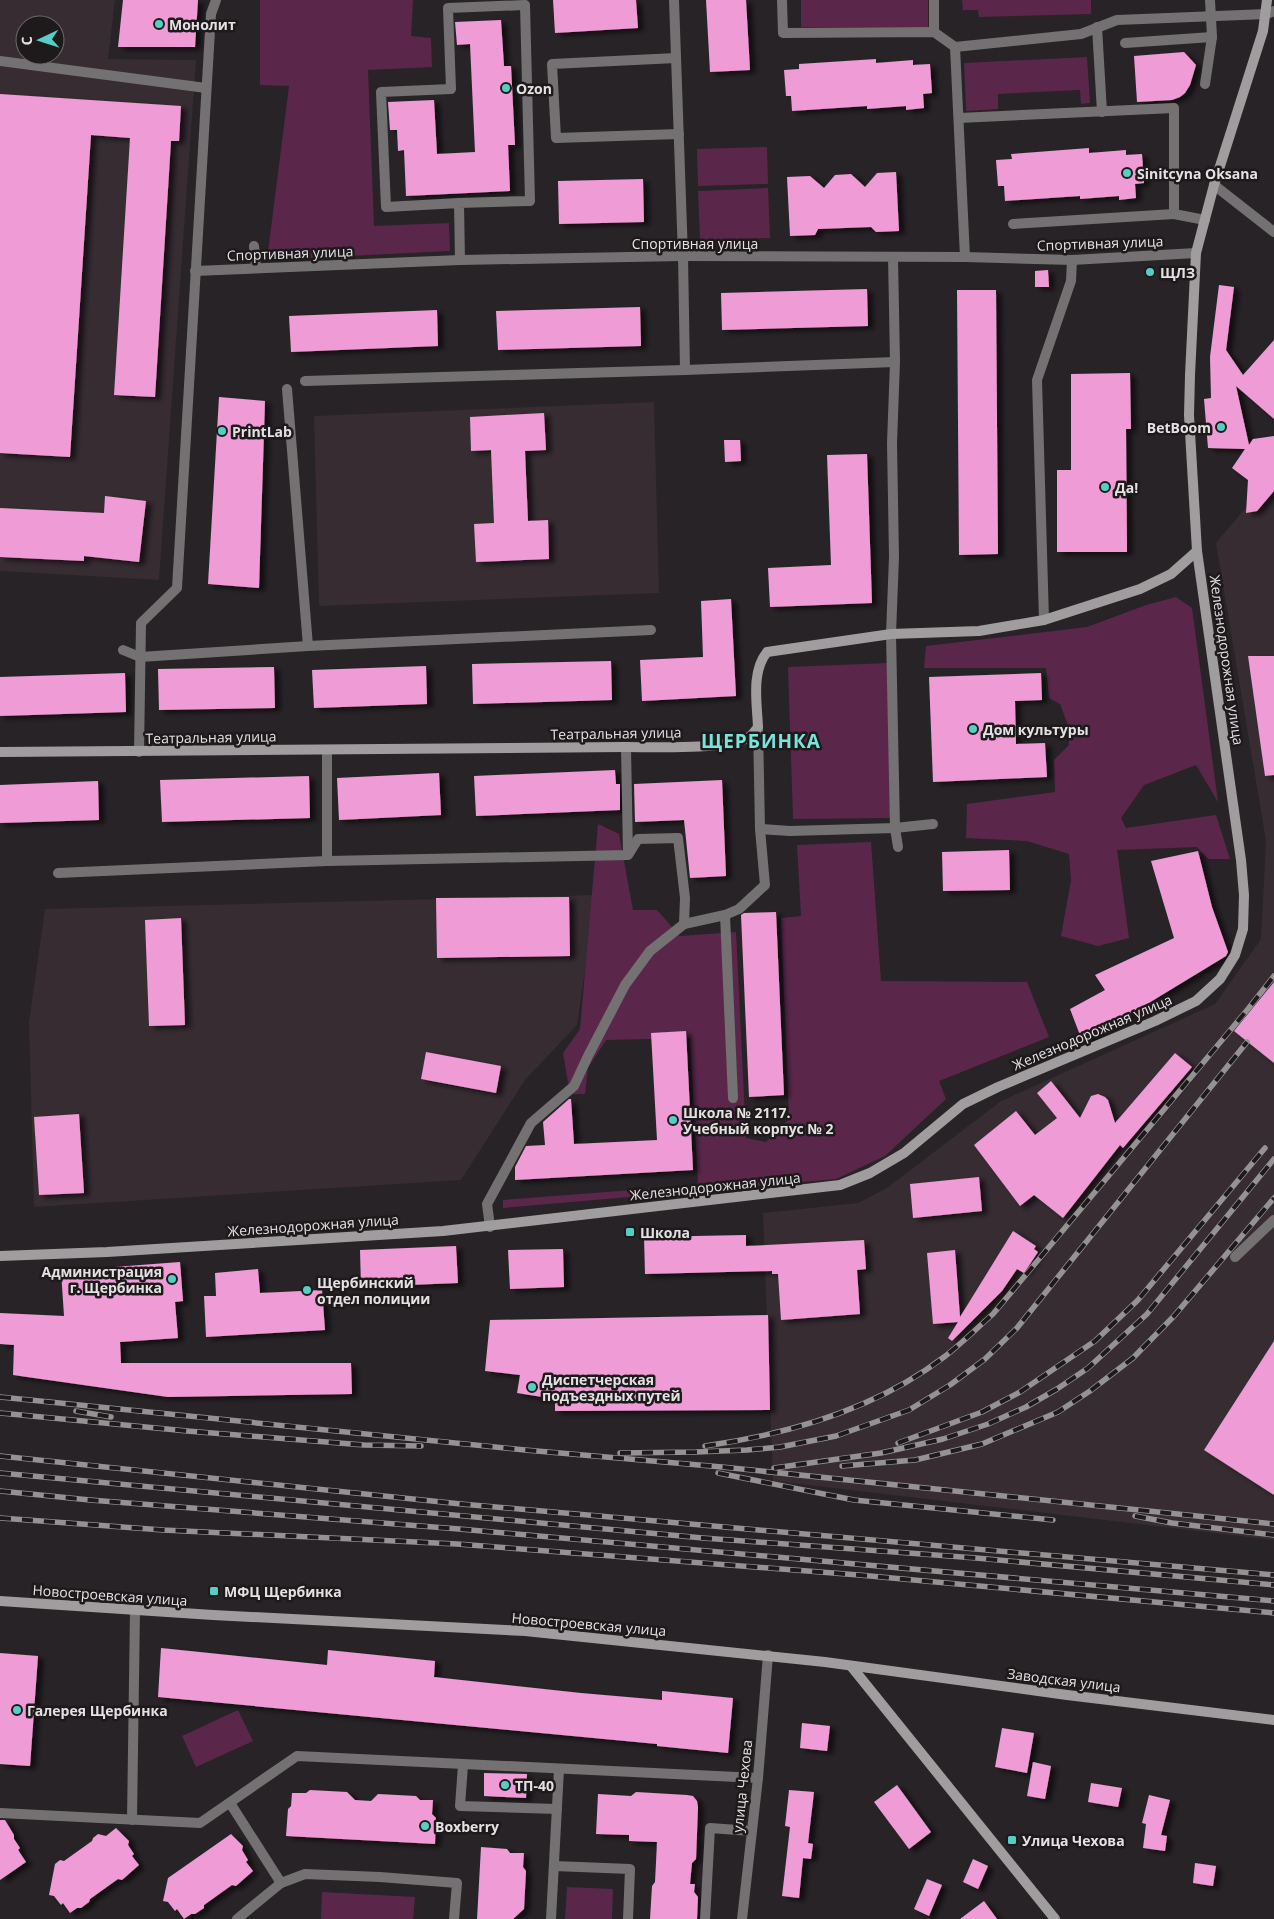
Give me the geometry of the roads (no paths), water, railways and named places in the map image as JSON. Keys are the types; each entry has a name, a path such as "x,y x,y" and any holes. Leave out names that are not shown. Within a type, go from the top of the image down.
{"street":[{"path":"139,752 141,623 177,588 210,14 216,0"},
{"path":"674,0 684,256 685,370"},
{"path":"782,0 782,33 934,32 955,47 1081,34 1117,20 1270,13"},
{"path":"934,0 934,32"},
{"path":"1205,84 1212,37 1210,0"},
{"name":"Железнодорожная улица","path":"0,1256 107,1252 490,1227 840,1185 870,1173 904,1152 964,1104 998,1087 1083,1052 1188,1005 1196,1001 1220,979 1235,955 1243,930 1244,895 1241,860 1197,551 1189,415 1196,253 1214,185 1270,13 1267,0"},
{"path":"525,5 530,201 459,203 386,207 381,92 451,89 448,8 525,5"},
{"path":"1097,28 1102,112"},
{"path":"1125,43 1212,37"},
{"path":"955,47 965,257"},
{"path":"676,58 552,64 556,138 679,134"},
{"path":"0,60 206,88"},
{"path":"959,118 1174,108 1174,214"},
{"path":"1214,185 1274,232"},
{"path":"459,203 460,260"},
{"path":"1013,224 1174,214 1205,220"},
{"path":"254,246 256,268"},
{"name":"Спортивная улица","path":"194,270 460,260 684,256 965,257 1072,260 1196,253"},
{"path":"893,257 895,362 892,443 894,557 891,634 895,828 898,847"},
{"path":"1044,620 1036,380 1071,281 1072,260"},
{"path":"305,381 895,362"},
{"path":"287,389 308,646"},
{"path":"490,1227 487,1204 530,1123 574,1086 625,985 650,951 684,924 724,916 739,909 765,885 760,829 756,678 761,660 767,652 891,634 979,631 1044,620 1140,589 1171,574 1197,551"},
{"path":"123,650 140,657 308,646 651,630"},
{"name":"Театральная улица","path":"0,752 688,746 737,742 749,738 758,727"},
{"path":"626,747 628,855"},
{"path":"327,750 327,861"},
{"path":"760,829 790,831 895,828 933,824"},
{"path":"628,855 638,839 678,838 685,898 684,924"},
{"path":"58,873 327,861 628,855"},
{"path":"724,916 733,1098"},
{"path":"1235,1257 1274,1220"},
{"name":"Новостроевская улица","path":"0,1601 525,1632 768,1655 851,1666"},
{"path":"132,1820 135,1610"},
{"name":"улица Чехова","path":"742,1919 758,1778 768,1655"},
{"path":"851,1666 1055,1919"},
{"name":"Заводская улица","path":"851,1666 1274,1720"},
{"path":"0,1813 200,1823 296,1756 758,1778"},
{"path":"462,1765 460,1806 557,1809"},
{"path":"551,1919 559,1769"},
{"path":"230,1802 281,1883"},
{"path":"705,1919 710,1828 751,1831"},
{"path":"554,1866 630,1869 628,1919"},
{"path":"237,1919 281,1883 305,1874 457,1883 454,1919"}],"railway":[{"path":"705,1446 737,1441 800,1426 861,1405 918,1375 944,1357 993,1314 1274,976"},
{"path":"620,1453 747,1450 780,1447 836,1436 909,1410 950,1385 985,1359 1017,1328 1247,1042"},
{"path":"898,1443 982,1412 1020,1392 1095,1341 1138,1300 1265,1148"},
{"path":"774,1468 881,1453 943,1439 988,1424 1026,1407 1057,1389 1088,1368 1147,1314 1274,1159"},
{"path":"842,1466 915,1460 982,1444 1058,1412 1090,1391 1133,1358 1174,1316 1274,1198"},
{"path":"0,1397 525,1450 722,1467 1274,1524"},
{"path":"76,1411 111,1417"},
{"path":"0,1413 187,1431 364,1445 421,1446"},
{"path":"0,1456 461,1504 1274,1575"},
{"path":"0,1473 703,1538 976,1558 1274,1585"},
{"path":"718,1473 854,1500 1053,1520"},
{"path":"0,1491 90,1500 459,1529 1274,1601"},
{"path":"1135,1516 1172,1523 1274,1535"},
{"path":"0,1518 163,1530 457,1544 859,1575 1274,1613"}],"place":[{"name":"Монолит","path":"159,24"},
{"name":"Ozon","path":"506,88"},
{"name":"Sinitcyna Oksana","path":"1127,173"},
{"name":"ЩЛЗ","path":"1150,272"},
{"name":"BetBoom","path":"1221,427"},
{"name":"PrintLab","path":"222,431"},
{"name":"Да!","path":"1105,487"},
{"name":"Дом культуры","path":"973,729"},
{"name":"Школа № 2117. Учебный корпус № 2","path":"673,1120"},
{"name":"Школа","path":"630,1232"},
{"name":"Администрация г. Щербинка","path":"172,1279"},
{"name":"Щербинский отдел полиции","path":"307,1290"},
{"name":"Диспетчерская подъездных путей","path":"532,1387"},
{"name":"МФЦ Щербинка","path":"214,1591"},
{"name":"Галерея Щербинка","path":"17,1710"},
{"name":"ТП-40","path":"505,1785"},
{"name":"Boxberry","path":"425,1826"},
{"name":"Улица Чехова","path":"1012,1840"}],"district":[{"name":"ЩЕРБИНКА","path":"761,741"}]}
